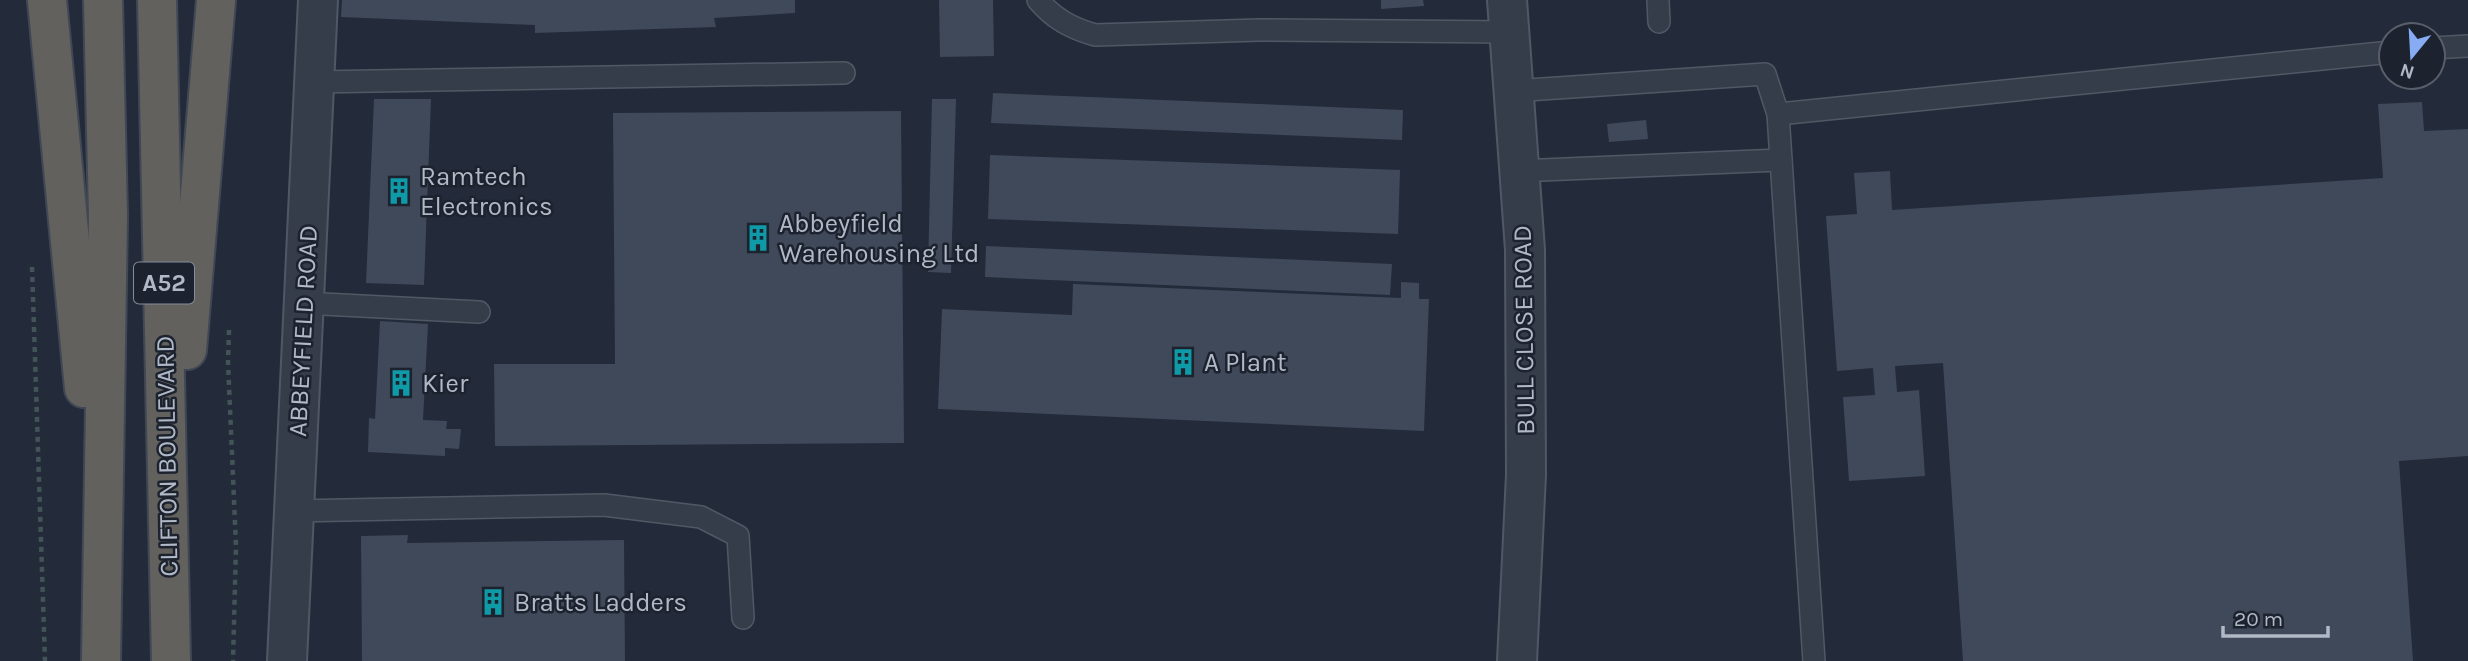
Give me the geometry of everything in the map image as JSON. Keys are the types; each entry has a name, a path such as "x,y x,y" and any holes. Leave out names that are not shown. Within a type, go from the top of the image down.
{"highway":[{"path":"47,0 101,565"},
{"name":"A52","path":"101,661 108,216 103,0"},
{"name":"CLIFTON BOULEVARD","path":"157,0 171,661"},
{"path":"170,567 216,0"}],"street":[{"name":"ABBEYFIELD ROAD","path":"286,661 318,0"},
{"name":"BULL CLOSE ROAD","path":"1508,16 1525,250 1525,475 1517,661"}],"lane":[{"path":"1038,0 1050,15 1076,30 1095,35 1259,30 1508,16"},
{"path":"1658,0 1659,22"},
{"path":"2447,47 2468,46"},
{"path":"1778,114 2377,53"},
{"path":"314,82 844,73"},
{"path":"1513,91 1765,74 1778,114 1814,661"},
{"path":"1519,171 1781,160"},
{"path":"303,303 479,312"},
{"path":"294,511 604,505 701,517 738,536 743,618"}],"path":[{"path":"32,265 45,661"},
{"path":"229,325 228,374 236,546 233,661"}],"building":[{"path":"342,0 795,0 795,13 714,18 716,27 535,33 535,25 341,17"},
{"path":"939,0 993,0 994,56 940,57"},
{"path":"1381,0 1423,0 1424,6 1381,9"},
{"path":"993,93 1403,110 1402,140 991,123"},
{"name":"Ramtech Electronics","path":"374,99 431,99 424,285 366,283"},
{"path":"932,99 956,99 951,273 928,272"},
{"path":"2422,102 2424,131 2468,129 2468,456 2399,461 2413,661 1963,661 1943,363 1895,366 1897,392 1919,390 1925,476 1849,481 1843,397 1875,395 1873,368 1837,371 1826,216 1857,214 1854,173 1890,171 1892,210 2383,178 2378,104"},
{"name":"Abbeyfield Warehousing Ltd","path":"901,111 904,443 495,446 494,364 615,364 613,113"},
{"path":"1646,120 1648,139 1609,142 1607,124"},
{"path":"990,155 1400,170 1398,234 988,219"},
{"path":"986,246 1392,264 1390,295 985,277"},
{"name":"A Plant","path":"1401,282 1419,283 1419,299 1429,299 1424,431 938,409 942,309 1072,315 1073,284 1401,298"},
{"name":"Kier","path":"380,321 428,324 423,420 447,421 446,429 461,429 459,449 445,448 445,456 368,452 369,418 375,419"},
{"name":"Bratts Ladders","path":"408,535 407,543 624,540 625,661 362,661 361,536"}],"place":[{"name":"Ramtech Electronics","path":"399,191"},
{"name":"Abbeyfield Warehousing Ltd","path":"758,238"},
{"name":"A Plant","path":"1183,362"},
{"name":"Kier","path":"401,383"},
{"name":"Bratts Ladders","path":"493,602"}]}
